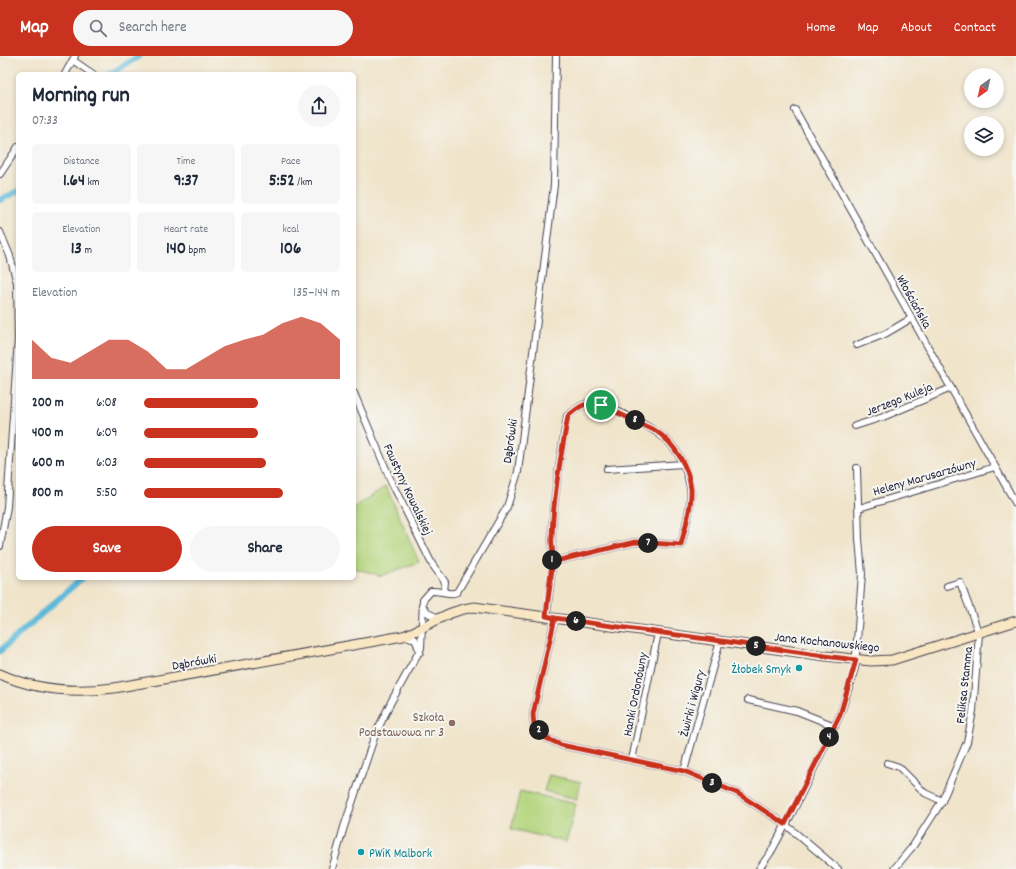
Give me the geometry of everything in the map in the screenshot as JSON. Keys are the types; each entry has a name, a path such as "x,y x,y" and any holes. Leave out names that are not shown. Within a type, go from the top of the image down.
{"street":[{"name":"Dąbrówki","path":"444,591 452,594 458,589 507,507 518,472 554,185 556,56"},
{"path":"66,72 74,58 91,72"},
{"name":"Włościańska","path":"795,110 1016,504"},
{"path":"0,174 16,150"},
{"path":"0,232 10,256 16,279"},
{"path":"857,346 885,334 912,318"},
{"path":"0,546 7,507 16,370"},
{"name":"Jerzego Kuleja","path":"855,426 883,417 951,388"},
{"name":"Faustyny Kowalskiej","path":"356,398 391,481 432,564 445,582 444,591"},
{"path":"552,562 635,542 681,545 691,488 678,454 662,435 648,426 601,405 591,403 576,409 568,416 560,458 552,538 551,617 542,678 533,714 534,726 546,738 561,745 684,771 737,793 785,824 838,869"},
{"path":"607,470 683,464"},
{"name":"Heleny Marusarzówny","path":"859,508 995,467"},
{"name":"Heleny Marusarzówny","path":"759,869 771,852 835,726 840,715 856,660 862,574 857,468"},
{"name":"Feliksa Stamma","path":"894,869 913,846 942,801 967,742 973,711 979,634 960,582 947,586"},
{"path":"332,869 352,802 375,736 391,702 420,652 423,640 422,606 424,598 429,592 434,590 444,591"},
{"path":"422,606 428,613 438,618"},
{"name":"Jana Kochanowskiego","path":"438,618 467,608 489,608 658,633 871,661 892,660 979,634 1016,621"},
{"name":"Dąbrówki","path":"0,674 16,680 46,687 73,690 105,690 399,637 422,628 438,618"},
{"name":"Hanki Ordonówny","path":"632,760 658,633"},
{"path":"399,637 415,640 420,652"},
{"name":"Żwirki i Wigury","path":"684,771 720,641"},
{"path":"748,700 797,711 835,726"},
{"path":"887,763 899,767 925,793 942,801"}],"green space":[{"path":"386,486 419,562 381,576 356,569 356,506"},
{"path":"549,775 581,782 577,799 544,791"},
{"path":"520,791 576,804 566,842 511,829"}],"waterway":[{"path":"113,72 139,56"},
{"path":"0,200 16,192"},
{"path":"0,651 80,580"}],"place":[{"name":"Żłobek Smyk","path":"799,668"},
{"name":"Szkoła Podstawowa nr 3","path":"452,723"},
{"name":"PWiK Malbork","path":"361,852"}],"route":[{"path":"601,405 591,403 583,404 568,416 560,458 552,538 553,555 552,562 549,591 546,616 555,618 533,714 534,726 546,738 561,745 684,771 737,793 785,824 793,811 840,715 855,668 856,660 546,616 552,562 635,542 681,545 688,513 691,488 678,454 662,435 656,431 601,405"}]}
